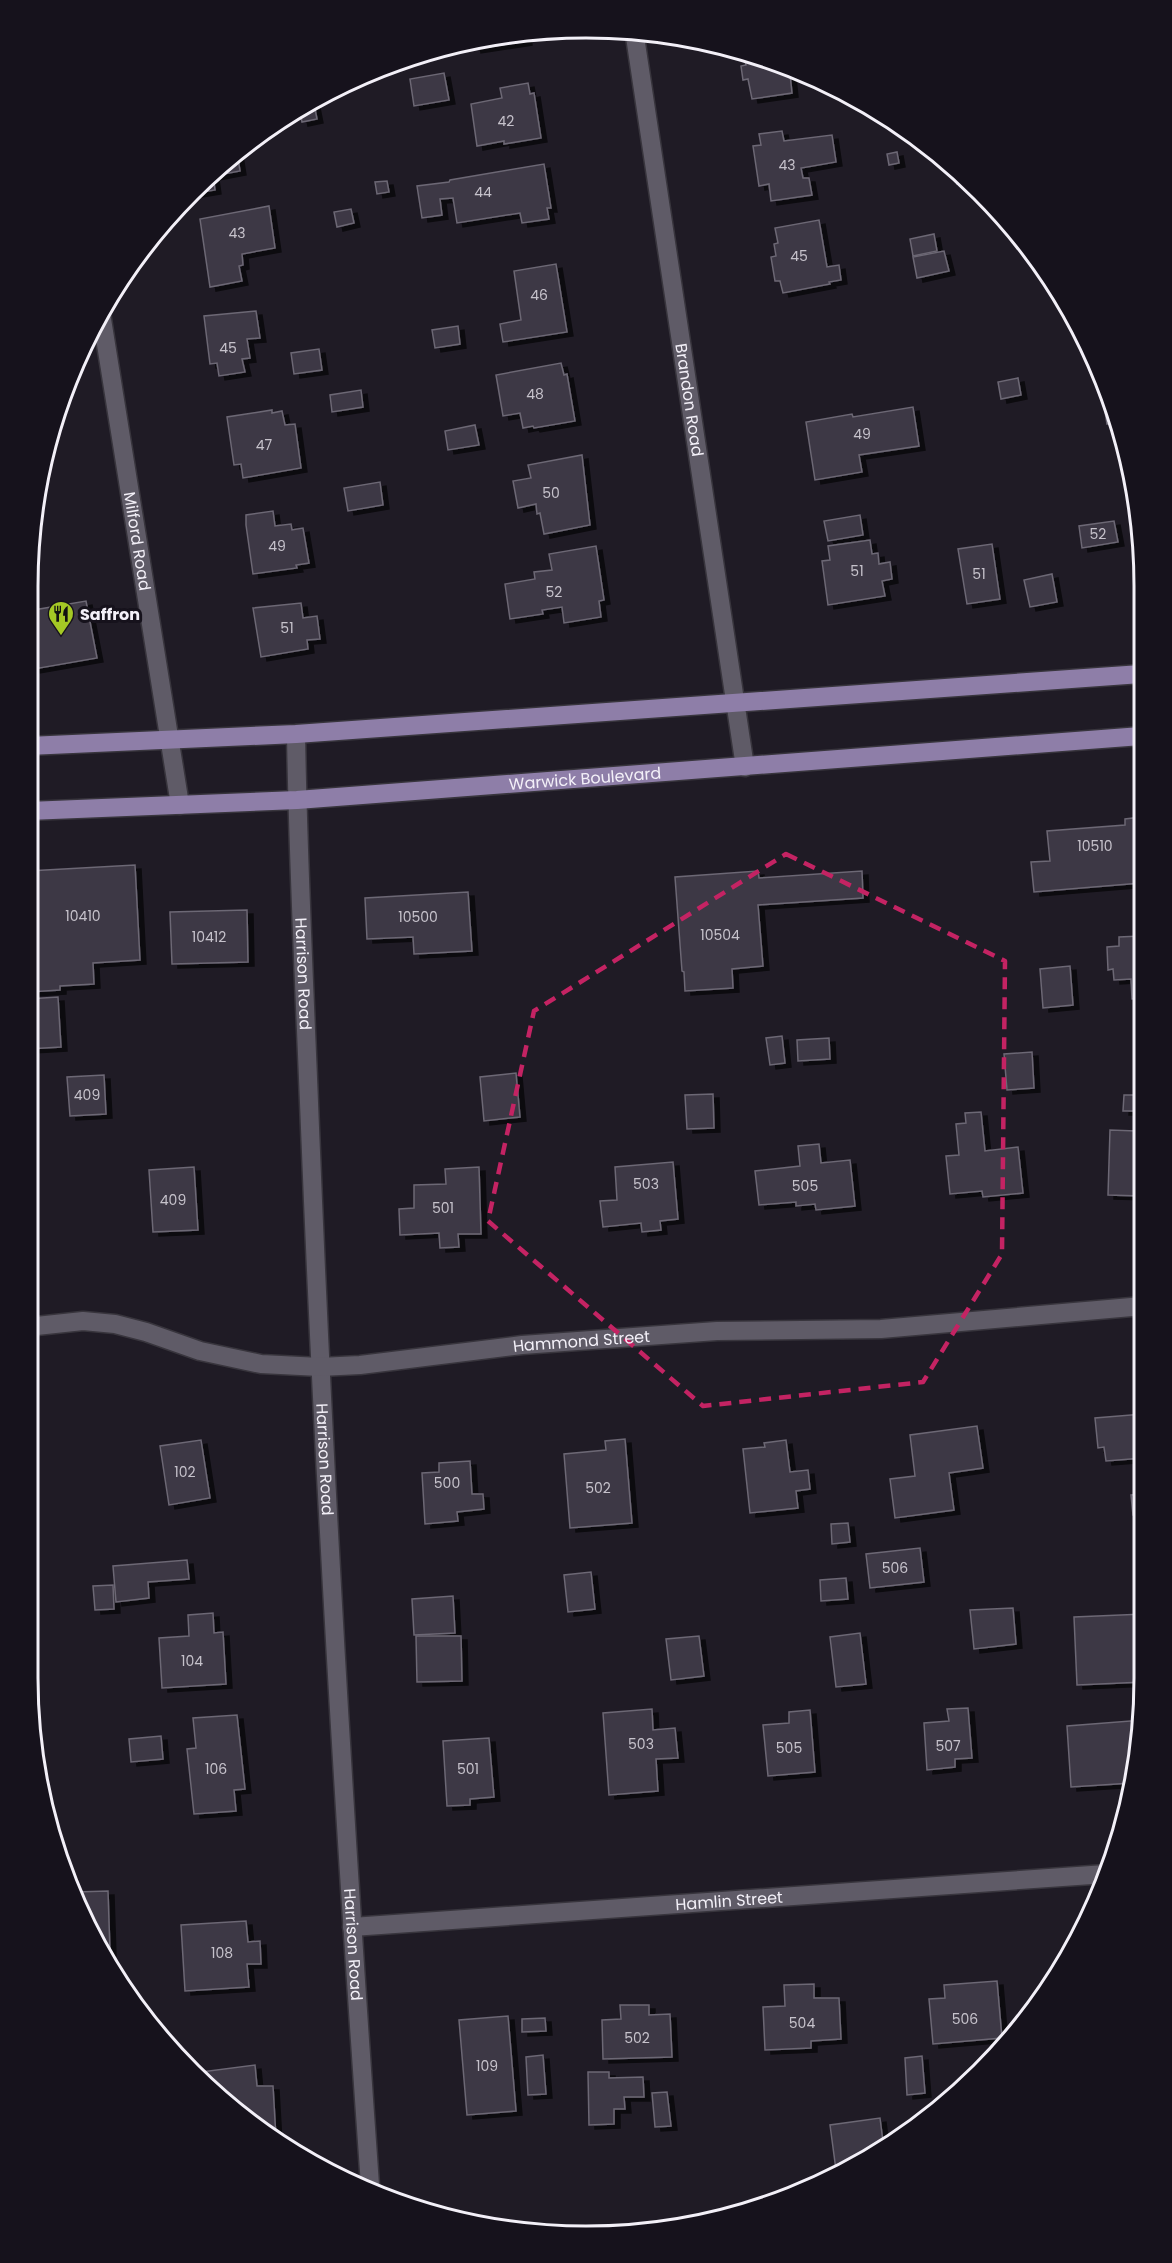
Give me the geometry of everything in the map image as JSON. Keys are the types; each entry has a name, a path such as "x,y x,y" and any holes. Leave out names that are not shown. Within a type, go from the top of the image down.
{"main road":[{"path":"38,746 297,734 1134,675"},
{"name":"Warwick Boulevard","path":"38,811 297,800 1134,737"}],"street":[{"name":"Brandon Road","path":"636,40 745,767"},
{"name":"Milford Road","path":"103,326 180,805"},
{"name":"Harrison Road","path":"297,734 297,800 320,1367 352,1927 370,2181"},
{"name":"Hammond Street","path":"38,1326 83,1321 115,1324 200,1351 261,1364 320,1367 360,1365 534,1344 717,1331 881,1329 1134,1307"},
{"name":"Hamlin Street","path":"352,1927 1097,1875"}],"highlighted area":[{"path":"786,854 1005,961 1002,1254 923,1382 703,1406 488,1221 534,1011"}],"building":[{"path":"526,41 475,49 514,42"},
{"path":"745,62 790,77 792,93 752,99 748,79 743,80 741,66 746,65"},
{"path":"444,73 449,100 414,106 410,79"},
{"path":"528,83 530,94 534,93 541,138 477,146 471,104 502,98 500,88"},
{"path":"315,109 317,119 302,122 301,118"},
{"path":"782,131 784,141 832,135 836,162 801,168 803,178 809,178 812,195 771,201 769,184 759,186 753,146 761,145 759,134"},
{"path":"897,152 899,163 889,165 887,154"},
{"path":"239,162 240,171 224,174"},
{"path":"544,164 551,208 547,208 549,219 522,223 520,213 457,223 453,198 440,199 442,215 422,218 417,186"},
{"path":"387,181 389,192 377,194 375,182"},
{"path":"214,183 215,190 205,192"},
{"path":"269,206 275,248 242,254 243,265 239,266 242,281 210,287 200,219"},
{"path":"351,209 354,223 337,227 334,212"},
{"path":"819,220 827,267 839,265 841,280 783,293 780,281 775,281 771,257 776,256 774,244 778,243 775,228"},
{"path":"934,234 937,251 913,256 910,239"},
{"path":"944,251 949,271 917,278 913,257"},
{"path":"556,264 567,332 503,342 500,324 521,320 514,271"},
{"path":"256,311 260,338 247,339 250,358 242,359 245,372 219,376 217,363 210,364 204,316"},
{"path":"458,326 460,344 435,348 432,330"},
{"path":"319,349 322,370 294,374 291,353"},
{"path":"561,363 564,375 567,374 575,421 523,428 520,413 503,416 496,375"},
{"path":"1018,378 1021,395 1001,399 998,382"},
{"path":"361,390 363,407 332,412 330,395"},
{"path":"913,407 919,446 859,455 862,472 815,480 806,422"},
{"path":"272,410 272,413 282,411 285,425 295,424 301,468 243,478 241,464 234,465 227,417"},
{"path":"475,425 479,445 448,450 445,431"},
{"path":"582,455 590,525 544,534 536,504 518,508 513,481 531,478 528,465"},
{"path":"380,482 383,505 348,511 344,488"},
{"path":"273,511 275,526 291,524 292,530 303,528 309,563 296,565 297,568 253,574 246,515"},
{"path":"860,515 863,535 828,541 824,521"},
{"path":"1114,521 1118,542 1082,548 1079,526"},
{"path":"870,540 872,554 878,553 879,564 890,562 892,579 882,581 885,596 828,605 822,561 830,560 828,546"},
{"path":"992,544 1000,599 967,604 958,549"},
{"path":"596,546 604,600 599,601 601,617 564,623 562,607 542,610 543,614 510,619 505,584 535,579 534,572 552,570 549,554"},
{"path":"1052,574 1057,602 1030,607 1024,580"},
{"path":"86,601 97,658 38,668 38,609"},
{"path":"301,603 303,618 317,616 320,639 307,640 308,649 261,657 253,608"},
{"path":"1134,818 1134,884 1034,892 1031,862 1050,861 1047,831 1125,825 1125,819"},
{"path":"135,865 140,960 93,963 94,984 60,986 60,990 38,991 38,870"},
{"path":"758,871 759,878 862,871 863,898 758,905 763,966 732,969 733,988 685,991 675,877"},
{"path":"468,892 472,951 414,954 413,937 367,939 365,898"},
{"path":"247,910 248,962 172,964 170,912"},
{"path":"1134,936 1134,999 1132,999 1131,979 1114,980 1113,969 1108,970 1107,947 1119,946 1119,937"},
{"path":"1070,966 1073,1005 1043,1008 1040,969"},
{"path":"58,997 61,1047 38,1048 38,998"},
{"path":"782,1036 785,1063 770,1065 766,1038"},
{"path":"829,1038 830,1059 798,1061 797,1040"},
{"path":"1032,1052 1034,1088 1007,1090 1004,1054"},
{"path":"516,1073 520,1117 484,1121 480,1077"},
{"path":"104,1075 106,1114 70,1116 67,1077"},
{"path":"713,1094 714,1128 687,1129 685,1095"},
{"path":"1124,1095 1134,1095 1134,1111 1123,1111"},
{"path":"981,1112 985,1151 1018,1147 1023,1193 983,1197 982,1191 950,1194 946,1156 959,1155 956,1124 966,1123 965,1113"},
{"path":"1110,1130 1134,1131 1134,1196 1108,1195"},
{"path":"819,1144 821,1163 850,1160 855,1206 816,1210 815,1204 796,1206 796,1202 759,1205 755,1171 800,1166 798,1146"},
{"path":"673,1162 678,1219 660,1221 661,1230 642,1232 641,1223 603,1227 600,1201 617,1200 615,1167"},
{"path":"194,1167 198,1230 153,1232 149,1170"},
{"path":"479,1167 481,1234 458,1234 459,1247 440,1248 439,1233 400,1235 399,1209 414,1208 414,1185 446,1184 445,1169"},
{"path":"1134,1415 1134,1459 1106,1461 1104,1447 1098,1448 1095,1418"},
{"path":"977,1426 983,1468 949,1473 954,1510 895,1518 890,1479 915,1476 910,1435"},
{"path":"625,1439 632,1523 570,1528 564,1454 606,1450 605,1441"},
{"path":"201,1440 210,1498 169,1505 160,1446"},
{"path":"786,1440 790,1472 808,1470 810,1489 796,1491 798,1508 750,1513 743,1449 765,1447 764,1443"},
{"path":"470,1461 472,1494 483,1494 484,1509 457,1512 458,1521 425,1524 422,1473 439,1472 439,1463"},
{"path":"1131,1495 1134,1495 1134,1515 1133,1515"},
{"path":"848,1523 850,1542 832,1544 831,1524"},
{"path":"920,1548 924,1582 870,1588 866,1554"},
{"path":"187,1560 189,1579 148,1582 149,1598 116,1602 113,1566"},
{"path":"591,1572 595,1609 568,1612 564,1575"},
{"path":"846,1578 848,1599 821,1601 820,1580"},
{"path":"113,1585 114,1609 95,1610 93,1586"},
{"path":"453,1596 455,1633 414,1635 412,1599"},
{"path":"1013,1608 1016,1644 974,1649 970,1610"},
{"path":"213,1613 214,1633 223,1632 226,1684 162,1688 159,1638 189,1636 188,1615"},
{"path":"1134,1614 1134,1682 1077,1685 1074,1617"},
{"path":"860,1633 866,1684 836,1687 830,1637"},
{"path":"416,1636 461,1636 462,1681 417,1682"},
{"path":"699,1636 704,1676 671,1680 666,1639"},
{"path":"968,1708 972,1758 955,1759 955,1767 927,1770 924,1723 949,1721 947,1709"},
{"path":"652,1709 653,1730 675,1728 678,1758 656,1759 658,1791 609,1795 603,1713"},
{"path":"810,1710 815,1772 768,1776 763,1725 789,1723 789,1712"},
{"path":"237,1715 245,1789 234,1790 236,1811 194,1814 187,1749 196,1748 193,1718"},
{"path":"1132,1721 1124,1784 1071,1787 1067,1726"},
{"path":"161,1736 163,1759 131,1762 129,1739"},
{"path":"489,1738 494,1797 470,1799 470,1805 447,1806 443,1741"},
{"path":"108,1891 110,1949 94,1920 81,1892"},
{"path":"246,1921 248,1942 260,1941 261,1964 247,1964 249,1987 185,1991 181,1925"},
{"path":"997,1981 1002,2035 999,2038 933,2044 929,1999 945,1998 944,1985"},
{"path":"814,1984 814,1998 839,1998 841,2039 811,2041 811,2048 765,2050 763,2007 785,2006 784,1985"},
{"path":"620,2005 649,2005 649,2015 670,2014 672,2057 603,2059 602,2020 621,2019"},
{"path":"508,2016 516,2111 467,2115 459,2020"},
{"path":"545,2018 546,2031 522,2032 522,2019"},
{"path":"543,2055 546,2094 528,2095 526,2057"},
{"path":"922,2056 925,2093 907,2095 905,2058"},
{"path":"255,2065 257,2086 273,2086 275,2129 252,2112 205,2071"},
{"path":"588,2072 609,2072 609,2078 643,2077 644,2097 624,2097 625,2109 614,2109 614,2124 589,2125"},
{"path":"667,2092 671,2126 655,2127 652,2093"},
{"path":"880,2118 883,2138 835,2165 830,2125"}],"place":[{"name":"Saffron","path":"61,637"}]}
